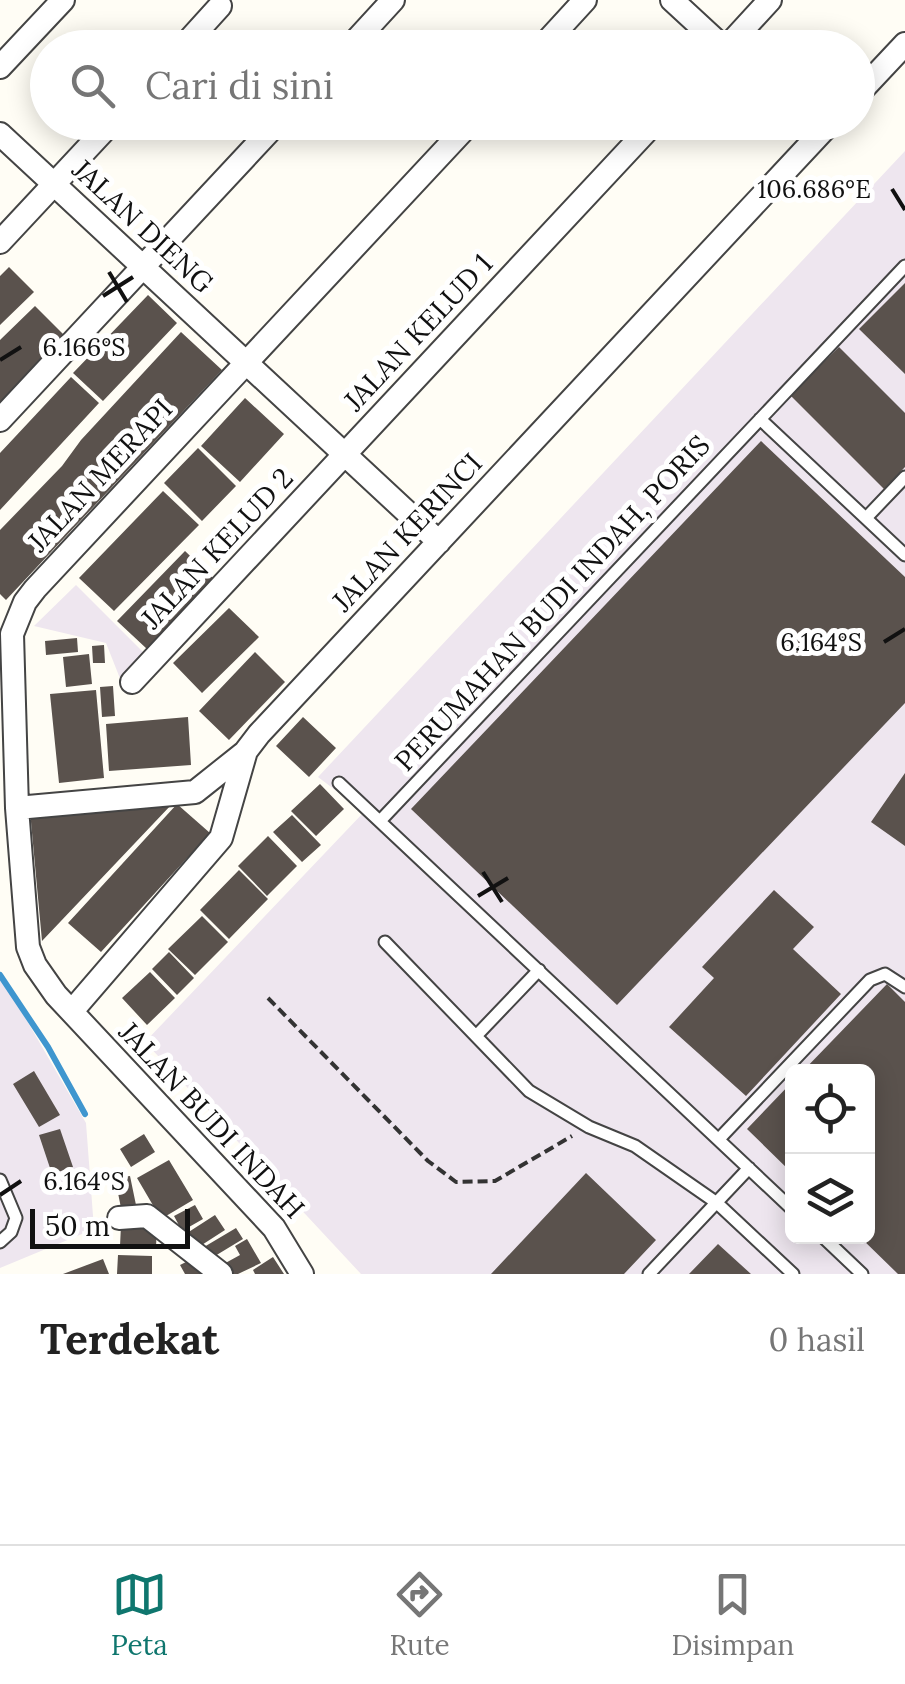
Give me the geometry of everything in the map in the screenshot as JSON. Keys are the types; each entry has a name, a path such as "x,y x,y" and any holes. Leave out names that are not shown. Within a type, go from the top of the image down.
{"street":[{"path":"35,30 63,0"},
{"path":"366,30 394,0"},
{"path":"558,30 586,0"},
{"path":"672,0 704,30"},
{"path":"741,30 770,0"},
{"path":"198,30 220,6"},
{"path":"0,67 30,35"},
{"path":"875,76 905,44"},
{"name":"JALAN DIENG","path":"0,134 439,542"},
{"path":"0,242 95,140"},
{"path":"0,420 261,140"},
{"name":"JALAN MERAPI","path":"72,1012 43,978 28,948 6,629 34,588 454,140"},
{"name":"JALAN KELUD 1","path":"345,454 639,140"},
{"name":"JALAN KERINCI","path":"72,1012 221,838 246,751 806,140"},
{"name":"JALAN KELUD 2","path":"132,682 345,454"},
{"path":"17,808 195,792 225,772 246,751"},
{"path":"195,792 220,808 228,820"},
{"name":"JALAN BUDI INDAH","path":"72,1012 274,1228 302,1274"},
{"path":"118,1218 147,1216 222,1274"}],"lane":[{"name":"PERUMAHAN BUDI INDAH, PORIS","path":"380,822 905,266"},
{"path":"760,419 905,555"},
{"path":"866,518 905,476"},
{"path":"339,783 785,1202"},
{"path":"386,942 529,1091 589,1126 635,1146 716,1203 793,1274"},
{"path":"476,1036 539,970"},
{"path":"719,1140 870,980 885,974 905,987"},
{"path":"650,1274 749,1168"},
{"path":"0,1180 16,1218 11,1232 0,1242"},
{"path":"830,1244 862,1274"}],"path":[{"path":"268,998 428,1160 456,1182 495,1181 589,1126"}],"shaded area":[{"path":"905,151 905,1274 361,1274 145,1042 364,812 318,777"},
{"path":"76,585 150,659 123,686 106,643 34,626"},
{"path":"0,974 86,1123 94,1229 0,1268"}],"building":[{"path":"9,267 34,292 0,325 0,276"},
{"path":"905,283 905,374 859,329"},
{"path":"148,295 177,323 103,401 73,373"},
{"path":"35,306 69,340 0,407 0,340"},
{"path":"181,332 222,370 6,600 0,594 0,530"},
{"path":"839,347 905,413 905,467 884,489 790,395"},
{"path":"71,377 99,403 0,510 0,453"},
{"path":"245,398 284,434 240,482 201,446"},
{"path":"761,441 905,577 905,703 617,1005 411,809"},
{"path":"198,448 236,486 202,521 164,483"},
{"path":"163,491 199,525 114,611 79,578"},
{"path":"185,551 214,579 147,649 117,621"},
{"path":"229,608 259,637 202,693 173,663"},
{"path":"77,638 78,652 46,655 45,641"},
{"path":"104,645 105,663 93,663 92,646"},
{"path":"255,652 285,682 229,740 199,711"},
{"path":"89,654 92,684 66,687 63,657"},
{"path":"113,686 115,716 102,717 100,687"},
{"path":"96,690 104,778 59,783 50,694"},
{"path":"188,717 191,765 109,771 106,724"},
{"path":"303,717 336,748 309,777 276,746"},
{"path":"905,773 905,846 871,822"},
{"path":"320,784 344,809 316,836 291,811"},
{"path":"172,804 42,941 30,811"},
{"path":"177,804 210,833 101,952 68,923"},
{"path":"292,815 321,845 302,862 273,832"},
{"path":"268,836 297,866 267,896 238,866"},
{"path":"239,870 268,899 229,939 200,910"},
{"path":"774,890 814,927 793,949 841,994 746,1096 669,1027 714,978 702,967"},
{"path":"202,916 228,942 195,975 168,949"},
{"path":"169,952 194,978 177,995 152,969"},
{"path":"150,972 175,998 147,1025 122,998"},
{"path":"887,984 905,1002 905,1274 898,1274 867,1244 875,1244 875,1064 810,1064"},
{"path":"34,1071 60,1115 39,1127 13,1084"},
{"path":"785,1089 785,1166 747,1129"},
{"path":"60,1129 73,1167 52,1174 39,1135"},
{"path":"144,1134 155,1152 131,1167 120,1149"},
{"path":"169,1160 193,1200 161,1219 137,1178"},
{"path":"586,1173 656,1240 624,1274 491,1274"},
{"path":"130,1176 136,1205 121,1208 115,1178"},
{"path":"195,1205 203,1219 182,1231 174,1216"},
{"path":"215,1215 225,1230 194,1250 184,1235"},
{"path":"121,1225 157,1226 156,1247 120,1246"},
{"path":"236,1228 243,1239 210,1259 204,1247"},
{"path":"247,1239 261,1263 238,1274 225,1274 220,1266 240,1255 235,1246"},
{"path":"718,1244 751,1274 689,1274"},
{"path":"118,1255 152,1256 152,1274 117,1274"},
{"path":"198,1256 207,1274 185,1274 180,1265"},
{"path":"273,1257 284,1274 255,1274 253,1270"},
{"path":"103,1259 109,1274 63,1274"}],"waterway":[{"path":"0,975 48,1047 85,1114"}]}
